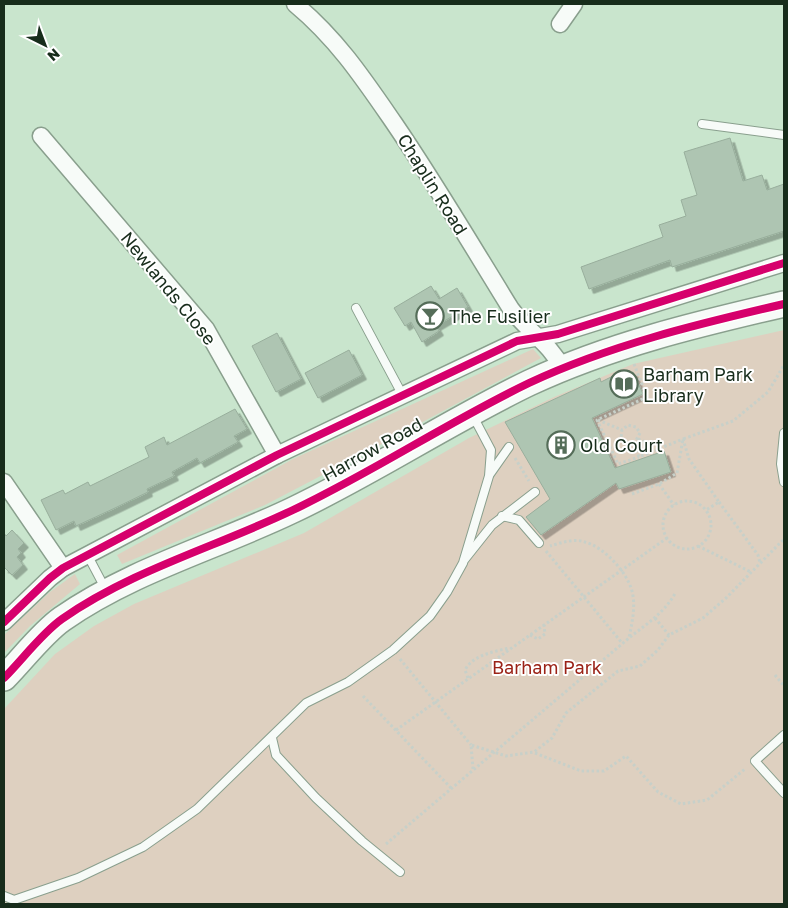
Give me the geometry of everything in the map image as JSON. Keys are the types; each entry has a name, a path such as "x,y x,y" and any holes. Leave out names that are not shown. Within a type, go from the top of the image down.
{"main road":[{"name":"Harrow Road","path":"4,678 60,620 106,590 293,510 471,412 563,369 626,346 701,324 784,304"}],"street":[{"name":"Chaplin Road","path":"295,4 323,27 365,80 425,169 511,309 525,326 539,336 556,355 563,369"},
{"path":"560,24 574,4"},
{"name":"Newlands Close","path":"41,136 206,329 277,455"},
{"name":"Harrow Road","path":"4,622 63,568 277,455 402,394 518,341 558,334 784,263"},
{"path":"4,482 63,568"}],"lane":[{"path":"702,124 784,135"},
{"path":"356,308 402,394"},
{"path":"463,562 490,476 491,450 471,412"},
{"path":"784,433 781,464 784,482"},
{"path":"490,476 509,447"},
{"path":"4,896 14,900 78,878 143,847 197,809 306,703 348,682 393,650 430,616 447,592 463,562 492,525 536,492"},
{"path":"502,516 519,520 539,543"},
{"path":"88,556 106,590"},
{"path":"784,735 755,761 784,793"},
{"path":"272,738 276,755 316,798 362,841 400,872"}],"path":[{"path":"597,420 647,397 626,346"},
{"path":"597,420 618,464 733,421 768,392 784,365"},
{"path":"597,420 622,430"},
{"path":"628,425 636,427 640,433 634,444 627,443 621,438 622,430 628,425"},
{"path":"638,439 660,449"},
{"path":"632,494 659,484 676,473 683,439"},
{"path":"683,439 689,459 758,555 760,563"},
{"path":"634,444 639,456"},
{"path":"509,447 536,492"},
{"path":"659,484 674,505"},
{"path":"684,501 697,503 706,510 711,522 709,533 701,544 691,548 678,547 667,538 663,522 665,514 674,505 684,501"},
{"path":"706,510 719,502"},
{"path":"396,730 667,538"},
{"path":"471,745 506,756 534,752 552,738 566,713 618,671 640,666 658,650 669,635 703,618 784,539"},
{"path":"622,643 544,548 562,542 584,541 602,551 621,571 632,590 634,611 629,638"},
{"path":"697,546 751,572"},
{"path":"377,852 622,643 656,618 670,603 676,592"},
{"path":"656,618 669,635"},
{"path":"530,635 538,639 545,634 544,625"},
{"path":"468,678 465,670 469,663 481,656 514,646"},
{"path":"393,650 471,745 473,770"},
{"path":"775,675 784,686"},
{"path":"363,696 451,788"},
{"path":"534,752 581,771 604,771 626,756 658,792 681,804 707,800 755,761"}],"green space":[{"name":"Barham Park","path":"784,330 784,904 4,904 4,709 55,654 94,626 134,604 304,533 469,438 554,397 633,364"},
{"path":"533,349 541,358 265,505 122,564 117,555 293,459"},
{"path":"75,574 80,584 30,626 4,653 4,635 50,592"}],"building":[{"path":"730,138 743,181 762,175 767,190 784,184 784,231 672,267 670,260 589,289 581,267 663,237 659,225 686,216 681,200 697,195 684,152"},
{"path":"431,286 439,299 457,288 468,307 436,326 439,331 422,342 411,322 405,326 394,308"},
{"path":"277,333 301,379 276,392 252,346"},
{"path":"349,350 362,375 318,398 305,373"},
{"name":"Old Court","path":"633,372 643,394 592,418 615,468 664,451 671,472 619,489 616,483 541,535 526,517 550,499 505,422 600,378 601,382 617,374 619,378"},
{"path":"235,409 247,429 234,436 238,442 200,463 197,458 172,472 174,476 147,489 148,492 115,508 76,526 74,521 56,530 41,500 63,490 65,494 88,482 90,486 149,457 145,447 164,437 167,445"},
{"path":"12,530 24,543 18,549 21,553 17,557 23,565 12,575 4,569 4,533 6,536"}],"cycle path":[{"path":"4,622 63,568 277,455 517,341 558,334 784,263"},
{"path":"4,678 40,639 62,619 117,586 293,510 529,383 591,357 655,337 719,319 784,304"}],"place":[{"name":"The Fusilier","path":"430,316"},
{"name":"Barham Park Library","path":"624,384"},
{"name":"Old Court","path":"561,445"}]}
